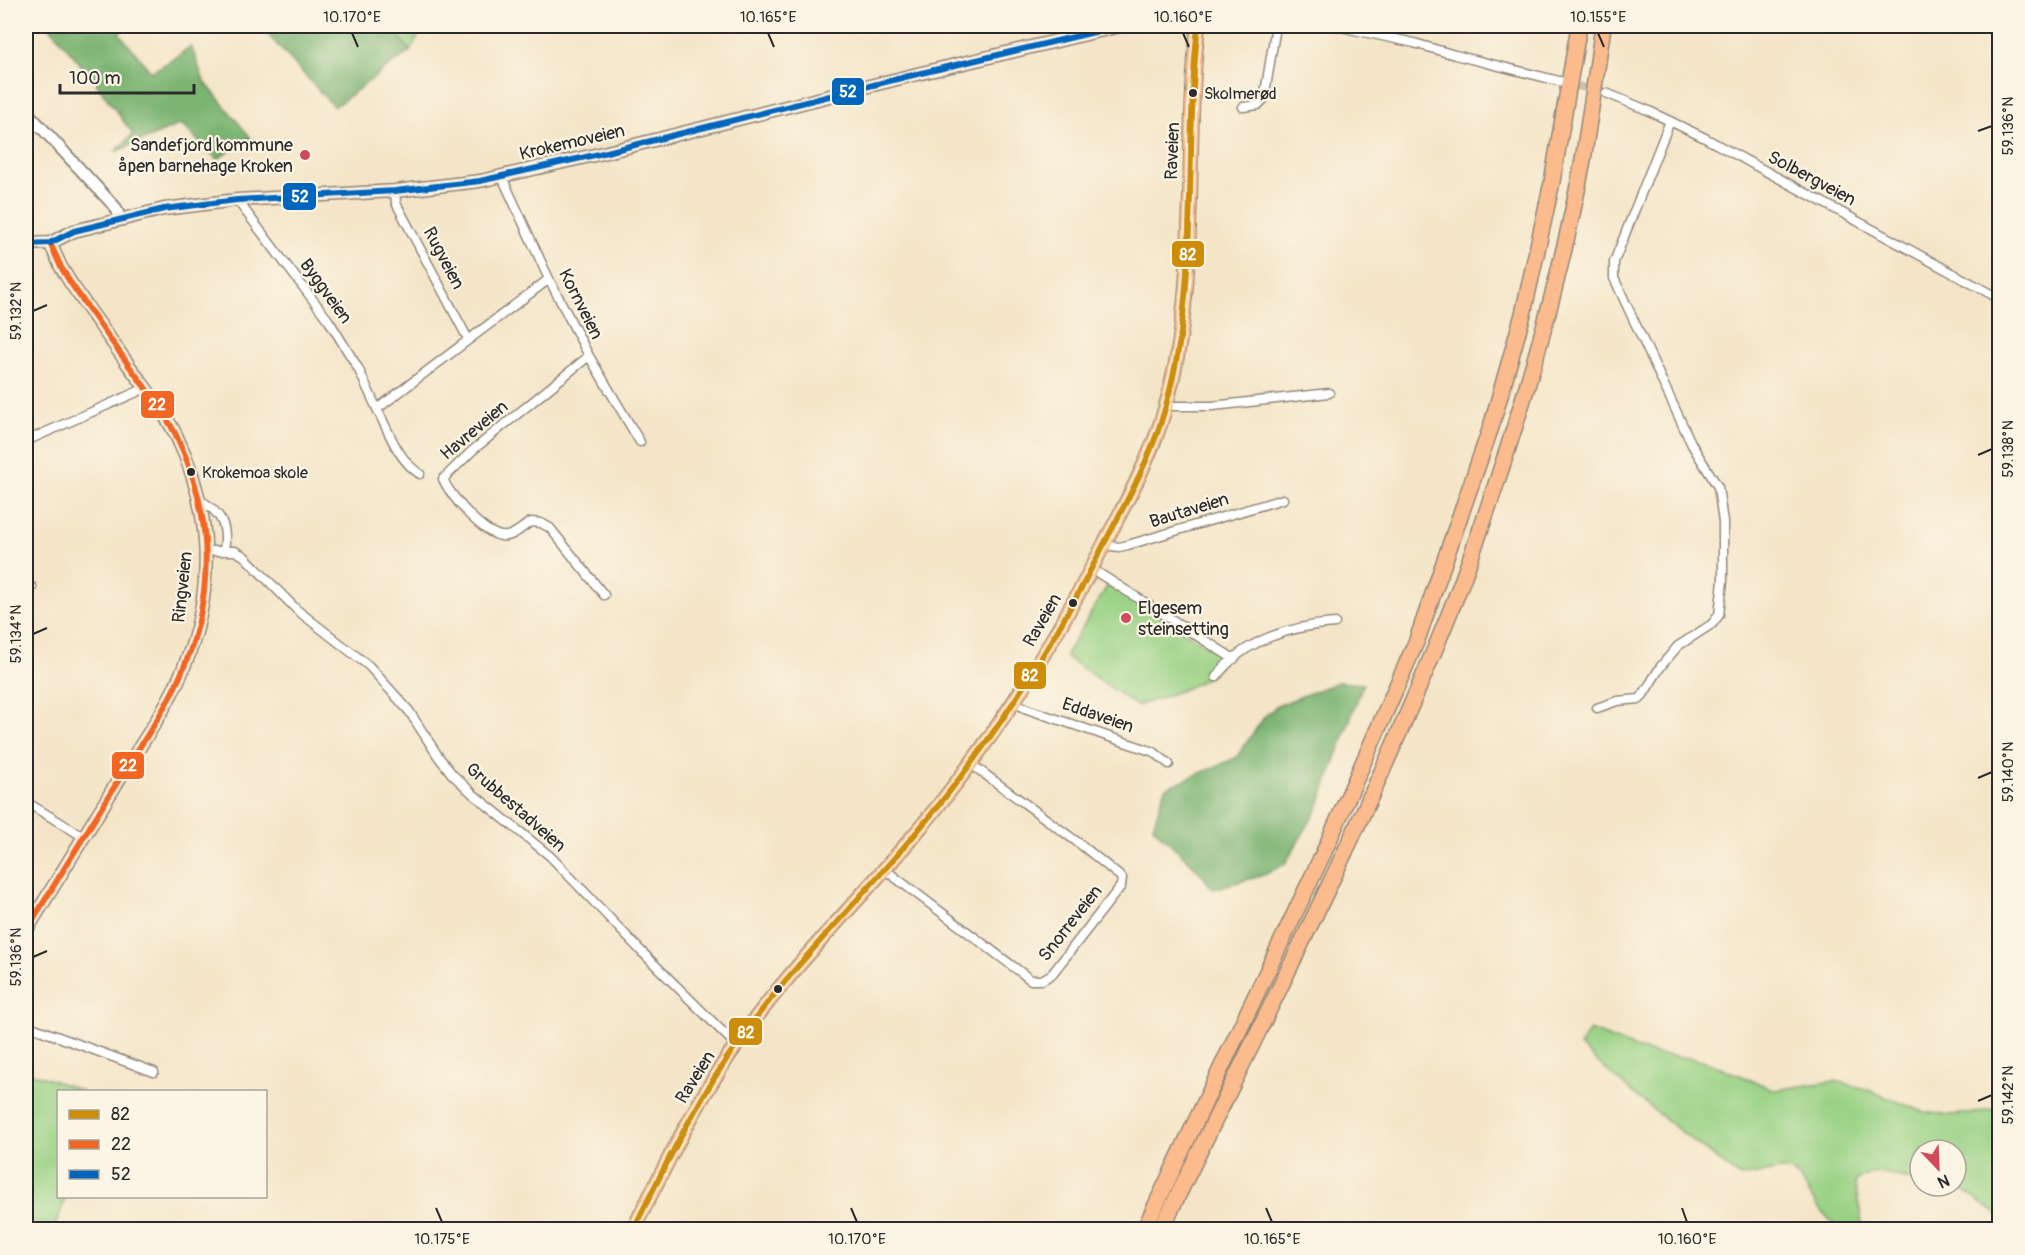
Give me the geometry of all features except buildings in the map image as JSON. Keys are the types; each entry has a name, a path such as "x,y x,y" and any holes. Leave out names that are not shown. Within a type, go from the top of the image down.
{"highway":[{"path":"1161,1230 1344,854 1453,605 1492,498 1528,386 1555,282 1600,88 1603,26"},
{"path":"1144,1230 1323,854 1417,640 1491,427 1523,314 1552,182 1579,31"}],"main road":[{"name":"Krokemoveien","path":"26,244 50,243 74,231 164,208 237,200 395,191 448,186 502,177 1120,26"},
{"name":"Raveien","path":"633,1230 695,1111 736,1045 771,999 927,820 971,764 1013,702 1092,569 1144,464 1165,406 1178,354 1184,309 1193,79 1198,26"},
{"name":"Ringveien","path":"26,931 161,711 184,669 200,617 205,550 200,500 193,475 174,432 146,388 70,282 50,243"}],"street":[{"path":"1243,107 1258,105 1264,99 1276,26"},
{"path":"1336,26 1414,43 1563,82"},
{"name":"Solbergveien","path":"1600,88 1670,121 1817,198 2000,299"},
{"path":"26,111 116,208 120,218"},
{"path":"1597,708 1617,701 1640,699 1661,666 1678,646 1717,619 1722,591 1723,522 1718,488 1692,445 1614,278 1614,262 1670,121"},
{"path":"26,133 38,125"},
{"name":"Kornveien","path":"502,177 549,279 589,356 640,442"},
{"name":"Rugveien","path":"395,191 396,203 468,339"},
{"name":"Byggveien","path":"237,200 329,321 358,368 401,457 420,474"},
{"path":"377,409 549,279"},
{"name":"Havreveien","path":"589,356 473,450 443,479 452,495 493,534 510,536 531,522 545,525 555,534 604,595"},
{"path":"26,441 146,388"},
{"path":"1165,406 1213,406 1329,393"},
{"name":"Bautaveien","path":"1104,545 1113,547 1128,545 1283,499"},
{"path":"200,500 216,511 224,526 226,537 224,550"},
{"name":"Grubbestadveien","path":"205,550 235,551 244,556 297,610 369,666 409,711 452,774 473,794 550,856 736,1045"},
{"path":"1092,569 1234,659"},
{"path":"1216,677 1249,648 1275,634 1300,627 1335,623"},
{"name":"Eddaveien","path":"1013,702 1027,709 1154,753 1169,764"},
{"name":"Snorreveien","path":"884,869 1031,980 1042,980 1052,974 1120,886 1122,878 971,764"},
{"path":"26,802 84,837"},
{"path":"26,1025 154,1072"}],"green space":[{"path":"49,26 126,26 119,33 151,72 191,46 204,81 251,138 217,159 181,124 115,152 133,134 95,82"},
{"path":"260,26 392,26 410,51 334,107"},
{"path":"392,26 424,26 410,51"},
{"name":"Elgesem steinsetting","path":"1109,583 1218,653 1222,659 1218,668 1209,676 1186,688 1137,706 1065,656"},
{"path":"1338,682 1363,684 1318,808 1285,864 1264,875 1213,889 1197,869 1153,827 1165,788 1236,758 1265,716 1277,706"},
{"path":"1590,1030 1640,1050 1709,1063 1775,1090 1835,1081 1863,1088 1924,1112 1946,1115 1968,1114 1999,1108 1999,1216 1968,1193 1968,1138 1908,1138 1908,1179 1885,1174 1867,1175 1860,1178 1855,1184 1863,1228 1838,1229 1818,1207 1799,1177 1791,1171 1781,1170 1740,1177 1658,1113 1580,1046"},
{"path":"26,1071 80,1090 57,1090 57,1198 66,1198 54,1229 26,1220"}],"tunnel":[{"path":"1566,83 1597,91"}],"transit line":[{"name":"52","path":"26,244 50,243 74,231 164,209 237,200 395,191 480,181 1120,26"},
{"name":"82","path":"633,1230 670,1156 725,1061 741,1038 782,985 942,801 994,732 1063,622 1142,470 1161,422 1174,374 1182,325 1187,275 1194,75 1198,26"},
{"name":"22","path":"26,931 170,696 184,667 194,638 205,579 206,550 203,521 188,463 176,435 70,282 50,243"}],"place":[{"name":"Skolmerød","path":"1193,93"},
{"name":"Sandefjord kommune åpen barnehage Kroken","path":"305,155"},
{"name":"Krokemoa skole","path":"191,472"},
{"name":"Elgesem steinsetting","path":"1126,618"}]}
